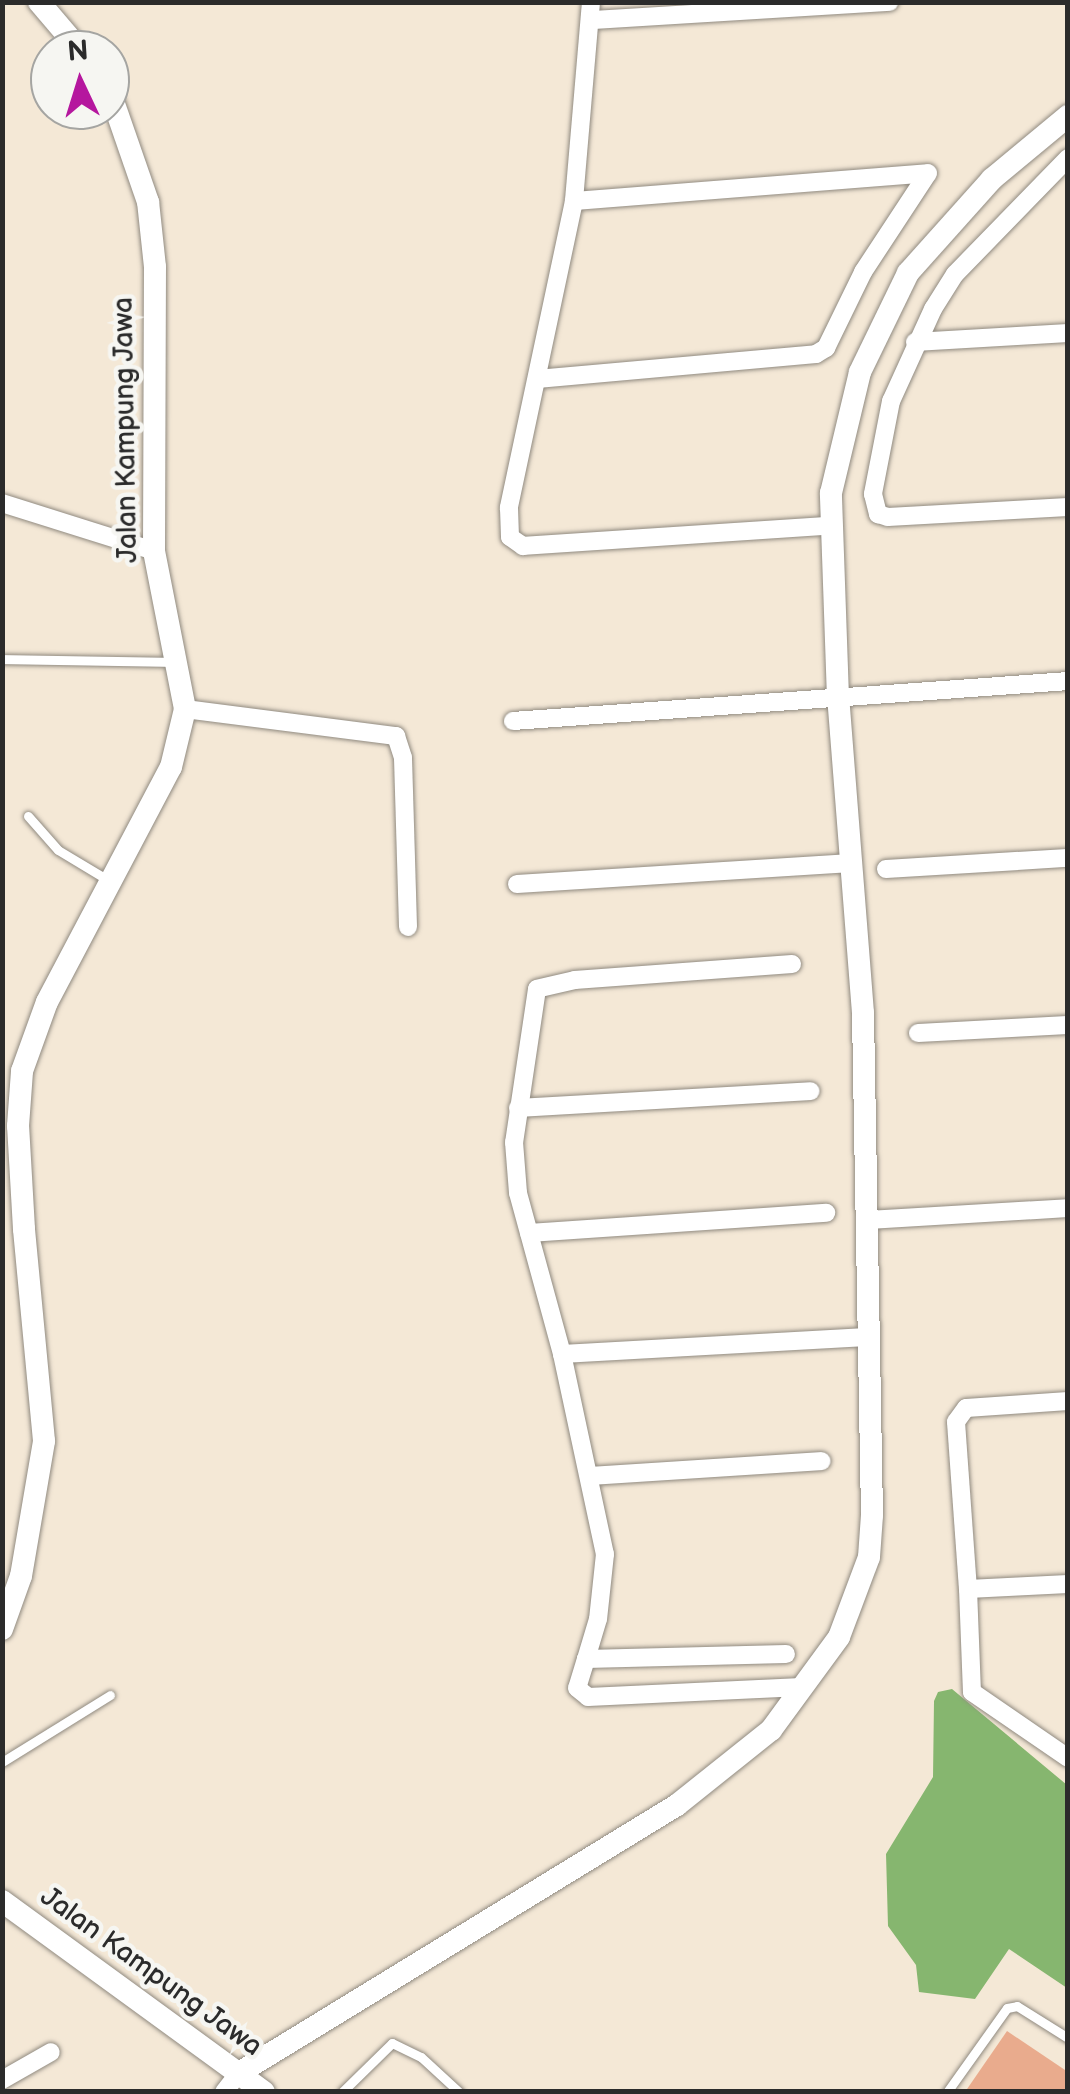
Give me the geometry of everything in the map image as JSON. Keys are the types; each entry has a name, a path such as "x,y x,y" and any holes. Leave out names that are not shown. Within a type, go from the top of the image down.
{"street":[{"path":"39,2 63,30"},
{"path":"828,526 522,546 506,526 574,202 593,11 889,2"},
{"path":"224,2092 240,2073 677,1805 771,1730 839,1637 869,1558 868,1220 863,1014 828,526 844,427 860,372 908,274 992,179 1068,116"},
{"name":"Jalan Kampung Jawa","path":"2,1628 21,1576 44,1441 23,1211 22,1070 47,1002 171,767 185,709 154,551 155,268 144,187 124,130"},
{"path":"1068,158 955,274 916,342 884,426 874,505 888,517 1068,507"},
{"path":"537,380 816,354 826,348 863,272 928,173 574,202"},
{"path":"916,342 1068,333"},
{"path":"2,503 154,551"},
{"path":"513,721 1068,681"},
{"path":"185,709 396,736 403,758 408,927"},
{"path":"886,869 1068,858"},
{"path":"516,884 851,863"},
{"path":"792,964 545,983 532,1004 518,1108 518,1192 591,1476 606,1574 577,1688 588,1696 802,1687"},
{"path":"918,1034 1068,1025"},
{"path":"518,1108 811,1091"},
{"path":"868,1220 1068,1208"},
{"path":"529,1233 826,1213"},
{"path":"562,1354 868,1338"},
{"path":"1068,1401 966,1408 957,1416 972,1692 1068,1758"},
{"path":"591,1476 822,1461"},
{"path":"968,1589 1068,1584"},
{"path":"586,1660 786,1654"},
{"name":"Jalan Kampung Jawa","path":"2,1901 264,2092"},
{"path":"2,2080 51,2052"}],"lane":[{"path":"2,659 176,662"},
{"path":"28,816 58,850 110,882"},
{"path":"2,1762 110,1694"},
{"path":"946,2092 1007,2008 1017,2006 1068,2038"},
{"path":"342,2092 392,2043 420,2056 459,2092"}],"green space":[{"path":"952,1689 1067,1785 1067,1988 1009,1949 975,1999 919,1992 916,1965 888,1926 886,1854 933,1777 934,1701 938,1692"}],"building":[{"path":"1007,2031 1068,2072 1068,2092 965,2092"}]}
